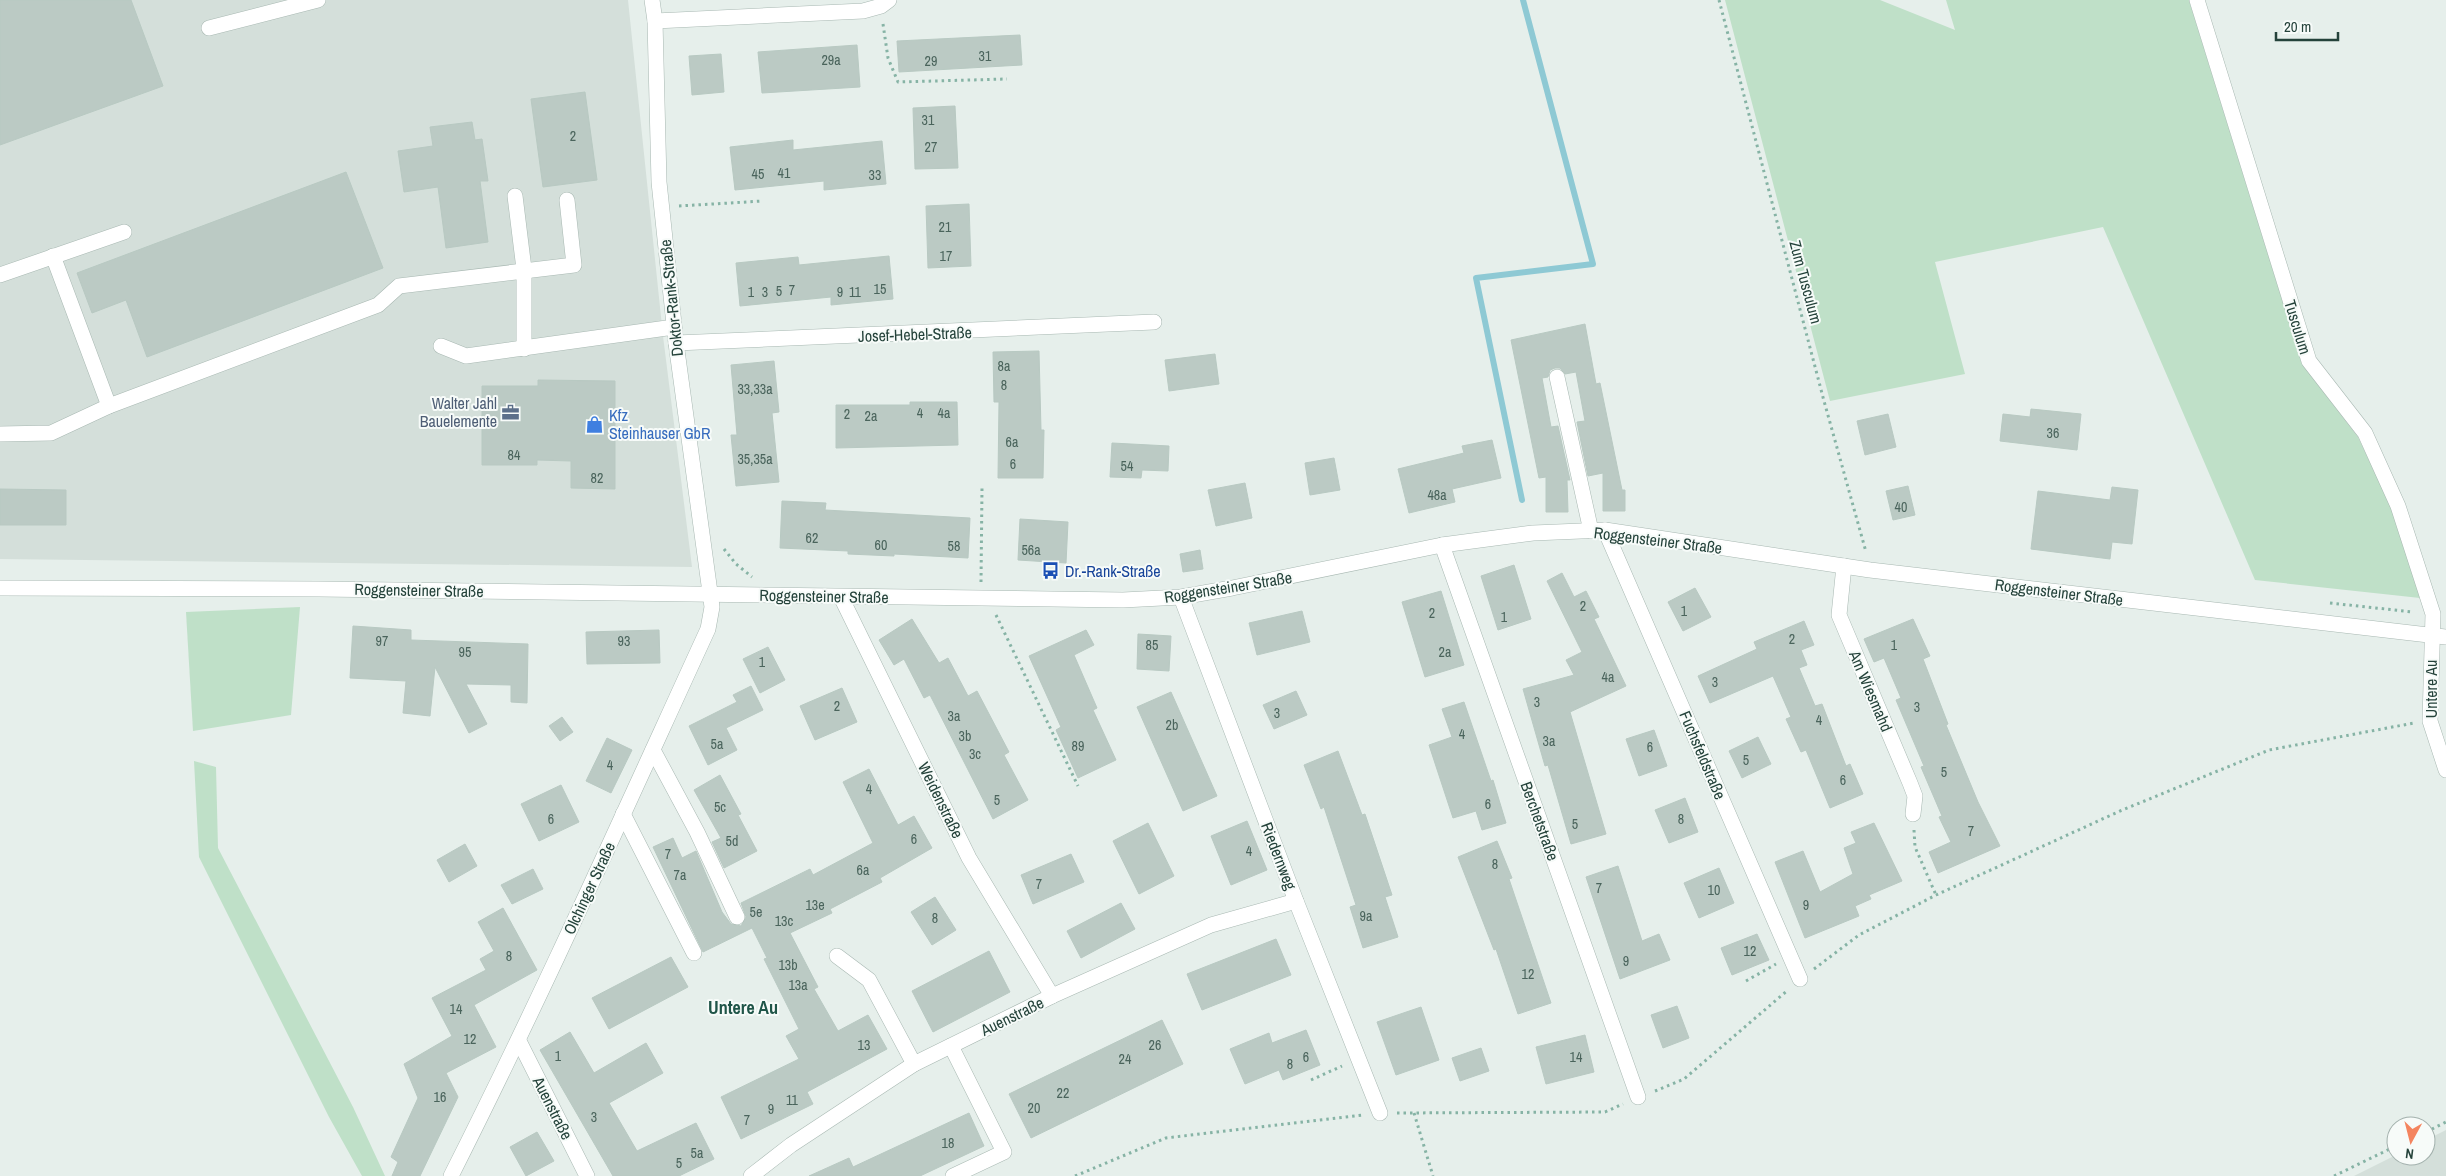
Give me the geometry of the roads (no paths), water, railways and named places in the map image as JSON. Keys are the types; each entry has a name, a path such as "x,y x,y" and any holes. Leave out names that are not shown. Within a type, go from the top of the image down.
{"street":[{"path":"209,28 318,0"},
{"name":"Doktor-Rank-Straße","path":"652,0 655,22 659,182 676,343 711,594"},
{"name":"Tusculum","path":"2197,0 2309,361 2365,433 2398,506 2439,636"},
{"path":"655,22 863,11 885,3"},
{"path":"514,196 524,269 524,349"},
{"path":"0,434 51,433 109,406 378,304 399,286 524,269 574,265 567,200"},
{"path":"0,275 124,232"},
{"path":"53,256 109,406"},
{"name":"Josef-Hebel-Straße","path":"676,343 1154,322"},
{"path":"441,346 466,356 674,327"},
{"name":"Fuchsfeldstraße","path":"1557,377 1598,531 1800,979"},
{"name":"Roggensteiner Straße","path":"0,588 319,588 841,597 985,592 1123,600 1181,597 1442,545 1533,533 1598,531 1844,566 2439,636"},
{"name":"Berchetstraße","path":"1442,545 1638,1097"},
{"name":"Am Wiesmahd","path":"1844,566 1839,615 1915,796 1913,814"},
{"name":"Olchinger Straße","path":"451,1176 519,1041 708,628 711,594"},
{"name":"Weidenstraße","path":"841,597 969,858 1052,996"},
{"name":"Riedernweg","path":"1181,597 1296,901 1380,1114"},
{"name":"Untere Au","path":"2439,636 2430,721 2446,770"},
{"path":"653,750 697,832 737,917"},
{"path":"623,814 694,953"},
{"name":"Auenstraße","path":"751,1176 791,1145 914,1064 1052,996 1211,925 1296,901"},
{"path":"837,956 869,980 914,1064"},
{"name":"Auenstraße","path":"519,1041 588,1176"},
{"path":"951,1046 1004,1152 953,1176"}],"waterway":[{"path":"1522,500 1476,278 1593,264 1523,0"}],"place":[{"name":"Walter Jahl Bauelemente","path":"511,412"},
{"name":"Kfz Steinhauser GbR","path":"595,424"},
{"name":"Dr.-Rank-Straße","path":"1051,571"}],"district":[{"name":"Untere Au","path":"743,1007"}]}
